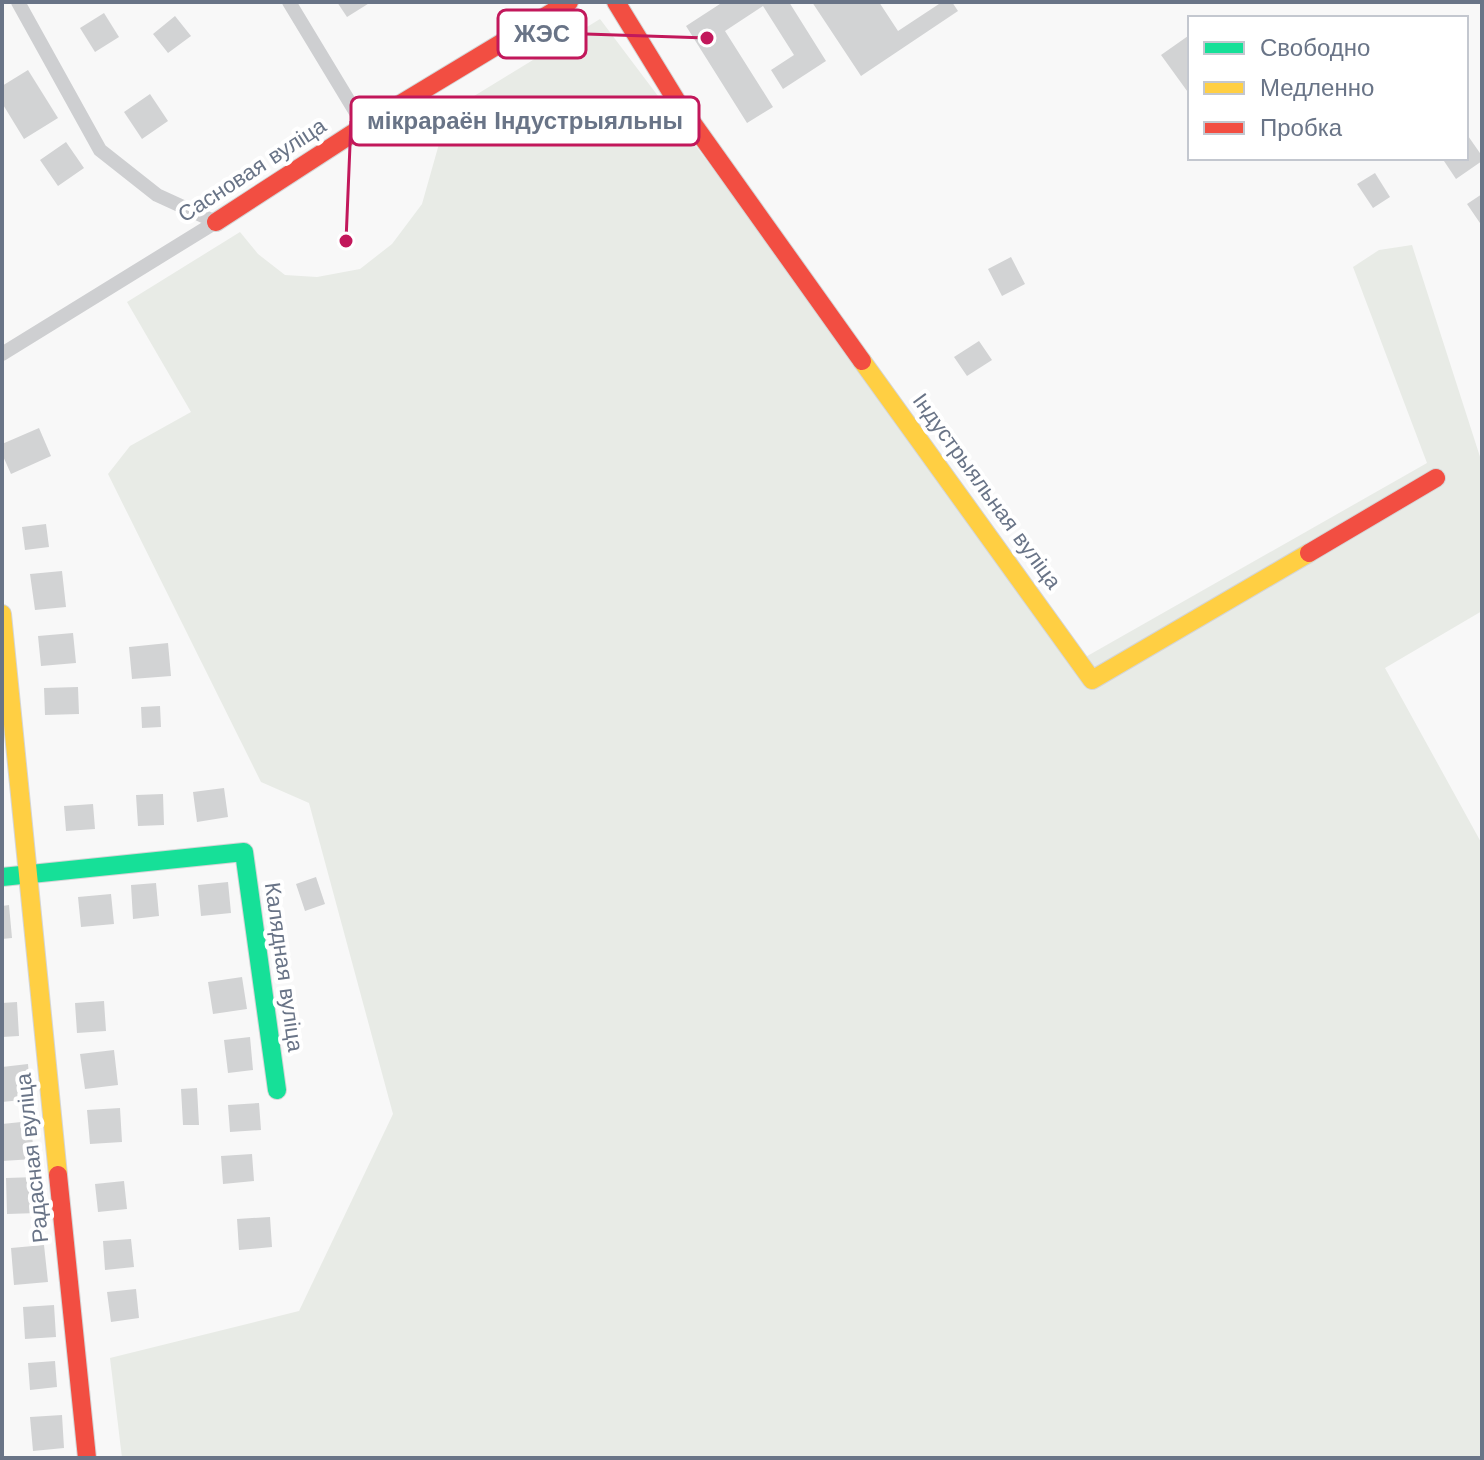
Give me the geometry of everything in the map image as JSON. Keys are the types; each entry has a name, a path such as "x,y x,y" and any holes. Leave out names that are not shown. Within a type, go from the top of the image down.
{"street":[{"path":"18,2 100,150 157,195 216,222"},
{"path":"289,2 364,126"},
{"name":"Сасновая вуліца","path":"2,354 364,126 569,2"},
{"name":"Індустрыяльная вуліца","path":"616,2 676,100 725,171 1092,680 1436,478"},
{"name":"Радасная вуліца","path":"2,614 87,1458"},
{"name":"Калядная вуліца","path":"27,874 244,852 277,1090"},
{"path":"2,877 27,874"}],"shaded area":[{"path":"600,19 1082,659 1427,463 1353,267 1379,250 1412,245 1482,463 1482,611 1385,668 1482,844 1482,1458 122,1458 110,1358 299,1311 393,1114 309,803 261,782 108,474 130,446 191,412 127,302 240,232 258,254 285,275 317,277 360,269 392,244 422,204 448,112"}],"building":[{"path":"337,2 371,2 347,17"},
{"path":"723,2 789,2 826,61 783,89 771,70 794,55 763,6 725,31 773,107 747,123 686,26"},
{"path":"812,2 879,2 898,31 942,2 952,2 958,11 861,76"},
{"path":"104,13 119,37 95,52 80,28"},
{"path":"175,16 191,36 168,53 153,34"},
{"path":"1188,36 1188,92 1161,55"},
{"path":"28,70 58,118 24,139 2,103 2,86"},
{"path":"150,94 168,121 142,139 124,112"},
{"path":"1468,136 1482,156 1482,161 1456,179 1443,160 1468,160"},
{"path":"66,142 84,168 58,186 40,160"},
{"path":"1375,173 1390,197 1373,208 1357,184"},
{"path":"1482,194 1482,226 1467,204"},
{"path":"1011,257 1025,284 1002,296 988,269"},
{"path":"979,341 992,360 967,376 954,357"},
{"path":"39,428 51,456 11,474 2,454 2,444"},
{"path":"46,524 49,547 25,550 22,527"},
{"path":"62,571 66,607 35,610 30,574"},
{"path":"73,633 76,663 41,666 38,636"},
{"path":"168,643 171,676 132,679 129,647"},
{"path":"78,687 79,714 45,715 44,688"},
{"path":"160,706 161,727 142,728 141,707"},
{"path":"224,788 228,817 197,822 193,792"},
{"path":"163,794 164,825 138,826 136,795"},
{"path":"93,804 95,829 66,831 64,806"},
{"path":"316,877 325,904 305,911 296,884"},
{"path":"228,882 231,913 201,916 198,885"},
{"path":"156,883 159,916 133,919 131,885"},
{"path":"111,894 114,924 81,927 78,897"},
{"path":"9,905 12,938 2,939 2,906"},
{"path":"242,977 247,1009 213,1014 208,982"},
{"path":"104,1001 106,1031 77,1033 75,1003"},
{"path":"17,1002 19,1036 2,1037 2,1003"},
{"path":"250,1037 253,1070 228,1073 224,1040"},
{"path":"114,1050 118,1085 85,1089 80,1054"},
{"path":"28,1064 31,1099 2,1102 2,1067"},
{"path":"197,1088 199,1125 183,1125 181,1089"},
{"path":"259,1103 261,1130 230,1132 228,1105"},
{"path":"120,1108 122,1142 90,1144 87,1110"},
{"path":"31,1121 34,1159 2,1161 2,1124"},
{"path":"252,1154 254,1181 223,1184 221,1156"},
{"path":"37,1177 38,1213 7,1214 6,1178"},
{"path":"124,1181 127,1209 98,1212 95,1184"},
{"path":"270,1217 272,1247 239,1250 237,1219"},
{"path":"131,1239 134,1267 105,1270 103,1241"},
{"path":"44,1245 48,1282 14,1285 11,1248"},
{"path":"136,1289 139,1318 111,1322 107,1292"},
{"path":"54,1305 56,1337 25,1339 23,1307"},
{"path":"55,1361 57,1387 30,1390 28,1363"},
{"path":"62,1415 64,1448 33,1451 30,1417"}],"traffic: fast":[{"path":"2,877 244,852 277,1090"}],"traffic: slow":[{"path":"862,361 1092,680 1309,553"},
{"path":"2,614 58,1175"}],"traffic: jam":[{"path":"216,222 364,126 569,2"},
{"path":"616,2 676,100 862,361"},
{"path":"1309,553 1436,478"},
{"path":"58,1175 87,1458"}],"place":[{"name":"ЖЭС","path":"707,38"},
{"name":"мікрараён Індустрыяльны","path":"346,241"}]}
